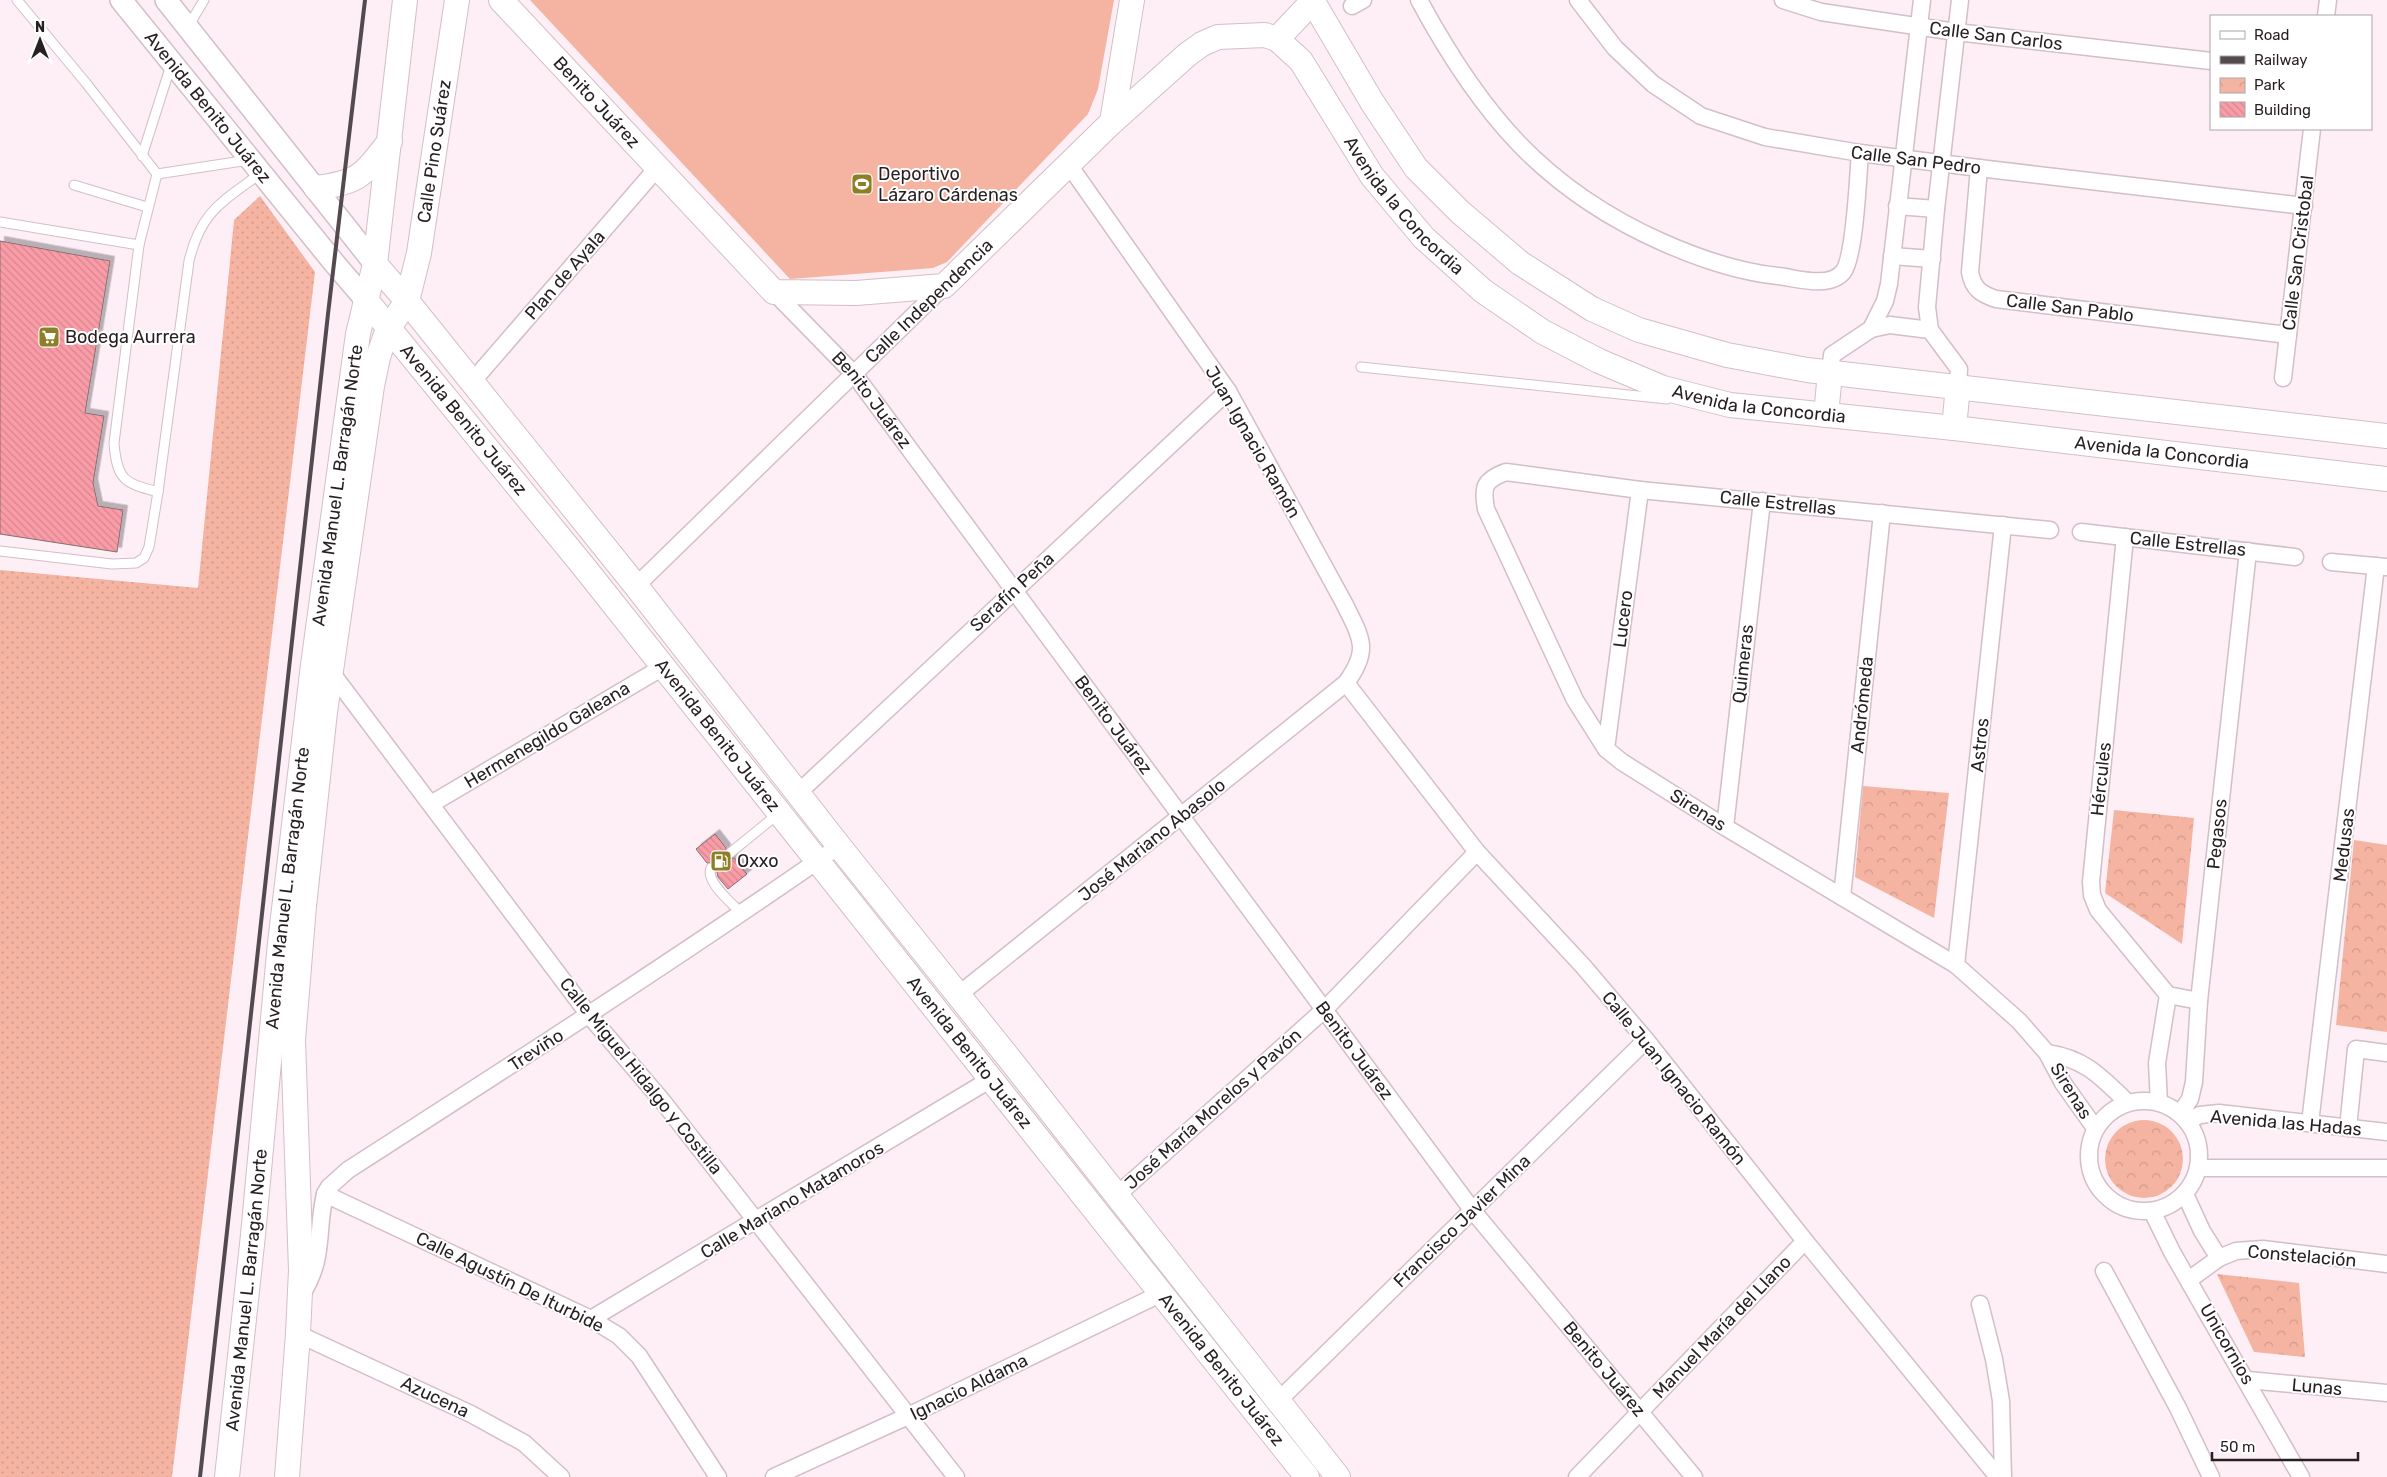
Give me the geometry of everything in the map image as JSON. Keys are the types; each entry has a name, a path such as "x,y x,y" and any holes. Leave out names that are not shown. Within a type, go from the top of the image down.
{"main road":[{"path":"375,264 405,0"},
{"name":"Calle Pino Suárez","path":"407,301 426,208 457,0"},
{"name":"Benito Juárez","path":"500,0 774,292"},
{"path":"1112,122 1132,0"},
{"path":"1278,39 1312,1"},
{"name":"Avenida la Concordia","path":"1312,1 1372,102 1416,168 1460,212 1520,263 1592,309 1639,330 1727,356 1830,373 2387,436"},
{"name":"Calle Independencia","path":"944,286 1112,122 1202,44 1218,37 1234,35 1265,35 1278,39"},
{"name":"Avenida la Concordia","path":"1278,39 1301,61 1372,176 1424,238 1483,291 1543,332 1599,361 1663,388 1730,406 1954,428 2387,479"},
{"path":"316,188 357,179 367,170 390,141"},
{"name":"Avenida Benito Juárez","path":"375,264 407,301 636,586 838,846 1012,1062 1338,1477"},
{"name":"Avenida Manuel L. Barragán Norte","path":"227,1477 254,1225 281,933 323,588 358,334 375,264"},
{"path":"774,292 856,293 944,286"},
{"name":"Avenida Benito Juárez","path":"366,299 663,667 816,862 1307,1477"},
{"name":"Avenida Manuel L. Barragán Norte","path":"289,1476 300,1297 294,1040 304,906 331,672 372,386 388,328 407,301"},
{"path":"1826,415 1830,373"},
{"path":"1954,428 1958,386"}],"street":[{"name":"Avenida Benito Juárez","path":"121,0 335,264 366,299"},
{"name":"Avenida Benito Juárez","path":"166,0 375,264"},
{"path":"1419,0 1446,49 1487,109 1526,152 1564,186 1622,225 1696,258 1768,275 1819,281 1835,278 1843,272 1850,253 1860,153"},
{"name":"Calle San Pedro","path":"1578,0 1615,48 1653,84 1701,116 1765,137 1860,153 2304,206"},
{"name":"Calle San Carlos","path":"1783,0 1821,12 1956,32 2210,61"},
{"path":"1871,328 1885,301 1892,256 1922,0"},
{"path":"1958,386 1959,369 1930,330 1928,307 1936,209 1960,0"},
{"path":"2326,15 2328,0"},
{"name":"Calle San Cristobal","path":"2283,378 2312,130"},
{"name":"Juan Ignacio Ramón","path":"1069,165 1228,391 1360,636 1362,649 1358,666 1346,683"},
{"name":"Plan de Ayala","path":"472,382 658,167"},
{"name":"Calle San Pablo","path":"1979,168 1970,272 1972,283 1982,295 1996,299 2288,335"},
{"path":"1897,206 1936,209"},
{"path":"1892,256 1932,259"},
{"name":"Calle Independencia","path":"636,586 944,286"},
{"name":"Benito Juárez","path":"774,292 854,374 1015,590 1180,818 1325,1009 1473,1211 1694,1477"},
{"path":"1830,373 1832,355 1871,328 1890,325 1930,330"},
{"name":"Serafín Peña","path":"798,793 1228,391"},
{"name":"Calle Estrellas","path":"1506,472 1640,490 2050,530"},
{"name":"Sirenas","path":"1506,472 1494,477 1486,485 1484,495 1486,509 1575,700 1606,748 1622,762 1725,827 1956,965 2019,1021 2047,1053 2063,1083 2095,1128"},
{"name":"Lucero","path":"1606,748 1640,490"},
{"name":"Quimeras","path":"1725,827 1762,501"},
{"name":"Andrómeda","path":"1842,897 1882,513"},
{"name":"Astros","path":"1956,965 2003,525"},
{"name":"Calle Estrellas","path":"2081,532 2295,557"},
{"name":"Hércules","path":"2125,537 2091,882 2092,895 2098,910 2168,996"},
{"name":"Pegasos","path":"2183,1117 2193,1091 2199,1001 2248,551"},
{"path":"2331,562 2382,567"},
{"name":"Medusas","path":"2310,1123 2382,567"},
{"name":"Hermenegildo Galeana","path":"431,804 663,667"},
{"name":"Calle Miguel Hidalgo y Costilla","path":"331,672 589,1015 664,1103 956,1477"},
{"name":"José Mariano Abasolo","path":"957,996 1346,683"},
{"name":"Calle Juan Ignacio Ramón","path":"1346,683 1477,852 1583,966 1646,1040 1805,1242 1998,1477"},
{"name":"Treviño","path":"325,1194 329,1187 348,1170 742,914 838,846"},
{"name":"José María Morelos y Pavón","path":"1116,1196 1325,1009 1477,852"},
{"path":"2159,1103 2157,1063 2168,996 2199,1001"},
{"name":"Francisco Javier Mina","path":"1278,1401 1646,1040"},
{"path":"2348,1128 2356,1049 2387,1053"},
{"name":"Sirenas","path":"2047,1053 2072,1059 2094,1070 2128,1103"},
{"name":"Calle Mariano Matamoros","path":"591,1319 756,1222 991,1079"},
{"path":"2183,1117 2159,1103 2144,1100 2128,1103 2109,1112 2095,1128 2088,1152 2091,1177 2106,1197 2127,1210 2152,1211 2170,1206 2185,1194 2202,1231 2219,1258"},
{"name":"Avenida las Hadas","path":"2185,1194 2198,1168 2197,1143 2183,1117 2219,1113 2387,1132"},
{"path":"2198,1168 2387,1168"},
{"path":"300,1297 311,1279 317,1263 325,1194"},
{"name":"Calle Agustín De Iturbide","path":"325,1194 591,1319 619,1336 639,1356 718,1477"},
{"name":"Unicornios","path":"2152,1211 2172,1252 2248,1380 2301,1477"},
{"name":"Manuel María del Llano","path":"1577,1477 1805,1242"},
{"name":"Constelación","path":"2190,1280 2219,1258 2236,1251 2263,1249 2387,1264"},
{"path":"2104,1271 2166,1384 2211,1477"},
{"name":"Ignacio Aldama","path":"774,1477 908,1416 1162,1293"},
{"path":"1980,1304 2002,1400 2003,1477"},
{"name":"Azucena","path":"298,1334 471,1414 524,1443 560,1477"},
{"name":"Lunas","path":"2248,1380 2387,1393"}],"lane":[{"path":"17,0 86,82 156,174"},
{"path":"188,27 204,0"},
{"path":"142,156 172,62"},
{"path":"156,174 256,166"},
{"path":"0,551 112,564 136,563 144,558 149,547 158,492 189,261 194,237 203,221 256,166"},
{"path":"156,174 139,245 116,414 115,452 120,471 130,484 158,492"},
{"path":"74,185 147,208"},
{"path":"0,222 139,245"},
{"path":"1361,367 1730,406"},
{"path":"730,853 778,813"},
{"path":"711,868 710,876 716,887 742,914"}],"green space":[{"name":"Deportivo Lázaro Cárdenas","path":"530,0 1114,0 1098,89 1088,114 947,262 933,268 790,279"},
{"path":"260,196 315,272 172,1477 0,1477 0,570 198,588 234,220"},
{"path":"1863,786 1949,793 1934,918 1855,877"},
{"path":"2114,810 2194,818 2182,944 2105,893"},
{"path":"2354,840 2387,845 2387,1032 2336,1025"},
{"path":"2144,1120 2159,1123 2171,1132 2180,1144 2183,1159 2180,1174 2171,1186 2159,1195 2144,1198 2129,1195 2117,1186 2108,1174 2105,1159 2108,1144 2117,1132 2129,1123"},
{"path":"2217,1274 2299,1283 2305,1357 2254,1352"}],"building":[{"name":"Bodega Aurrera","path":"0,241 110,261 85,413 104,416 93,483 98,506 123,510 117,552 0,534"},
{"name":"Oxxo","path":"715,834 726,848 725,857 728,859 734,858 747,874 728,889 718,877 715,863 707,863 696,849"}],"railway":[{"path":"200,1477 328,314 365,0"}],"place":[{"name":"Deportivo Lázaro Cárdenas","path":"862,184"},
{"name":"Bodega Aurrera","path":"49,337"},
{"name":"Oxxo","path":"721,861"}]}
